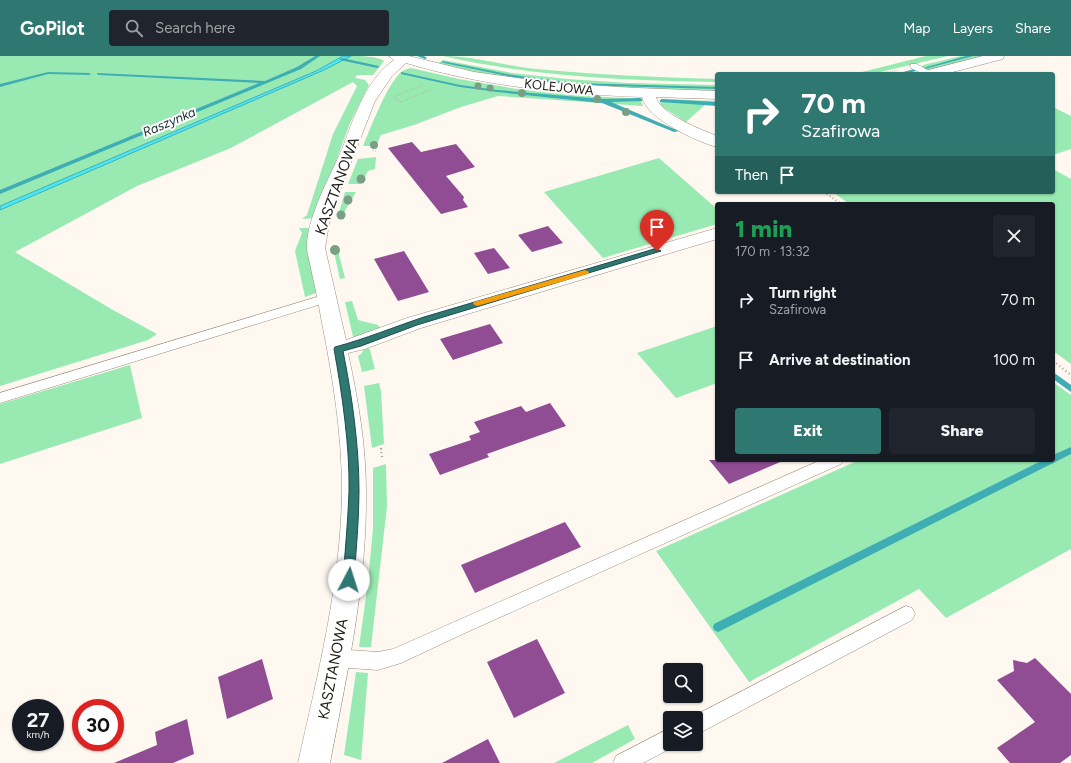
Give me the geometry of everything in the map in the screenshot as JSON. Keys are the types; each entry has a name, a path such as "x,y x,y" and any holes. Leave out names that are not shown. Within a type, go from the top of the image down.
{"street":[{"path":"938,72 998,56"},
{"name":"KOLEJOWA","path":"399,57 450,71 509,82 577,90 715,95"},
{"name":"KASZTANOWA","path":"314,763 349,580 354,491 351,431 345,383 316,248 320,223 370,100 399,57"},
{"path":"648,93 650,101 656,109 682,125 715,141"},
{"path":"338,349 358,344 414,323 715,234"}],"lane":[{"path":"914,66 926,72"},
{"path":"0,398 327,298"},
{"path":"335,658 378,661 395,657 459,626 831,462"},
{"path":"703,721 906,614"},
{"path":"623,763 663,742"}],"path":[{"path":"423,85 393,97 401,102 432,89"},
{"path":"373,148 373,151 376,151"},
{"path":"827,194 838,202"},
{"path":"1055,363 1071,375"},
{"path":"382,457 381,449 385,448"}],"green space":[{"path":"0,56 343,56 316,71 0,206"},
{"path":"351,56 373,57 384,61 373,75 357,75 355,78 365,80 369,85 350,123 315,218 302,219 307,215 333,134 357,86 353,82 231,148 137,186 15,252 113,310 157,334 148,340 0,386 0,210 324,70"},
{"path":"443,56 455,56 537,69 650,77 715,79 715,82 579,76 511,69"},
{"path":"926,56 948,56 880,72 862,72"},
{"path":"961,56 982,56 929,70 922,67 923,65"},
{"path":"443,60 512,73 567,79 628,83 715,85 715,91 657,90 541,83 496,76 437,64"},
{"path":"411,68 459,79 517,89 570,95 640,99 643,106 498,96 461,107 414,125 381,135 376,146 363,146 389,88 400,73"},
{"path":"661,99 715,101 715,105 705,105 686,122 664,108 659,103 662,102"},
{"path":"1055,108 1071,116 1071,149 1055,154"},
{"path":"376,157 375,169 368,171 361,184 348,184 358,159"},
{"path":"659,158 715,207 715,225 603,258 544,192"},
{"path":"1055,170 1071,179 1071,364 1055,352 1055,202 846,202 836,194 1055,194"},
{"path":"345,192 356,192 342,216 338,216"},
{"path":"299,228 311,229 316,293 305,297 295,251 302,233"},
{"path":"337,247 345,278 340,279 333,248"},
{"path":"352,301 358,320 378,325 381,329 354,341 345,302"},
{"path":"715,327 715,384 676,398 637,353"},
{"path":"366,345 370,350 375,369 362,372 358,356 361,354"},
{"path":"130,365 142,418 0,464 0,404"},
{"path":"379,383 381,391 384,444 372,448 364,386"},
{"path":"1055,383 1071,395 1071,549 946,618 919,589 749,682 656,551 855,462 1055,462"},
{"path":"386,464 387,506 371,647 359,647 368,582 373,528 373,468"},
{"path":"356,672 368,673 361,760 344,755"},
{"path":"628,725 635,739 592,763 554,763"}],"water":[{"path":"343,56 351,56 324,70 0,210 0,206 316,71"}],"building":[{"path":"412,142 421,152 456,144 475,167 446,176 464,197 463,200 468,207 441,214 388,148"},
{"path":"548,226 563,243 532,252 518,235"},
{"path":"494,248 510,268 488,274 474,253"},
{"path":"404,251 429,292 398,301 374,259"},
{"path":"490,324 503,343 453,360 440,339"},
{"path":"550,403 566,426 487,454 489,457 440,475 429,454 471,440 469,436 480,432 474,422 521,406 526,412"},
{"path":"709,460 715,460 715,462 780,462 729,484"},
{"path":"565,522 581,547 475,593 461,565"},
{"path":"537,639 565,693 514,718 487,662"},
{"path":"1035,658 1071,694 1071,755 1060,763 1010,763 997,748 1035,722 997,680 1014,671 1013,660 1027,663"},
{"path":"262,659 273,699 227,719 218,677"},
{"path":"187,719 194,754 173,763 114,763 157,745 155,732"},
{"path":"488,739 500,763 442,763"}],"waterway":[{"name":"Raszynka","path":"0,192 299,68 318,56"},
{"path":"419,56 425,58"},
{"path":"925,68 971,56"},
{"path":"342,59 377,67"},
{"path":"444,62 513,76 575,84 715,88"},
{"path":"906,72 914,70"},
{"path":"0,86 48,73 89,74"},
{"path":"403,73 460,86 497,91 602,101 640,100"},
{"path":"99,74 264,82"},
{"path":"603,101 676,131"},
{"path":"662,101 715,104"},
{"path":"1055,377 1071,389"},
{"path":"1055,458 1071,450"},
{"path":"718,627 1047,462"}],"slow traffic":[{"path":"477,304 585,272"}],"route":[{"path":"349,580 354,491 353,462 345,383 338,349 358,344 414,323 657,251"}]}
